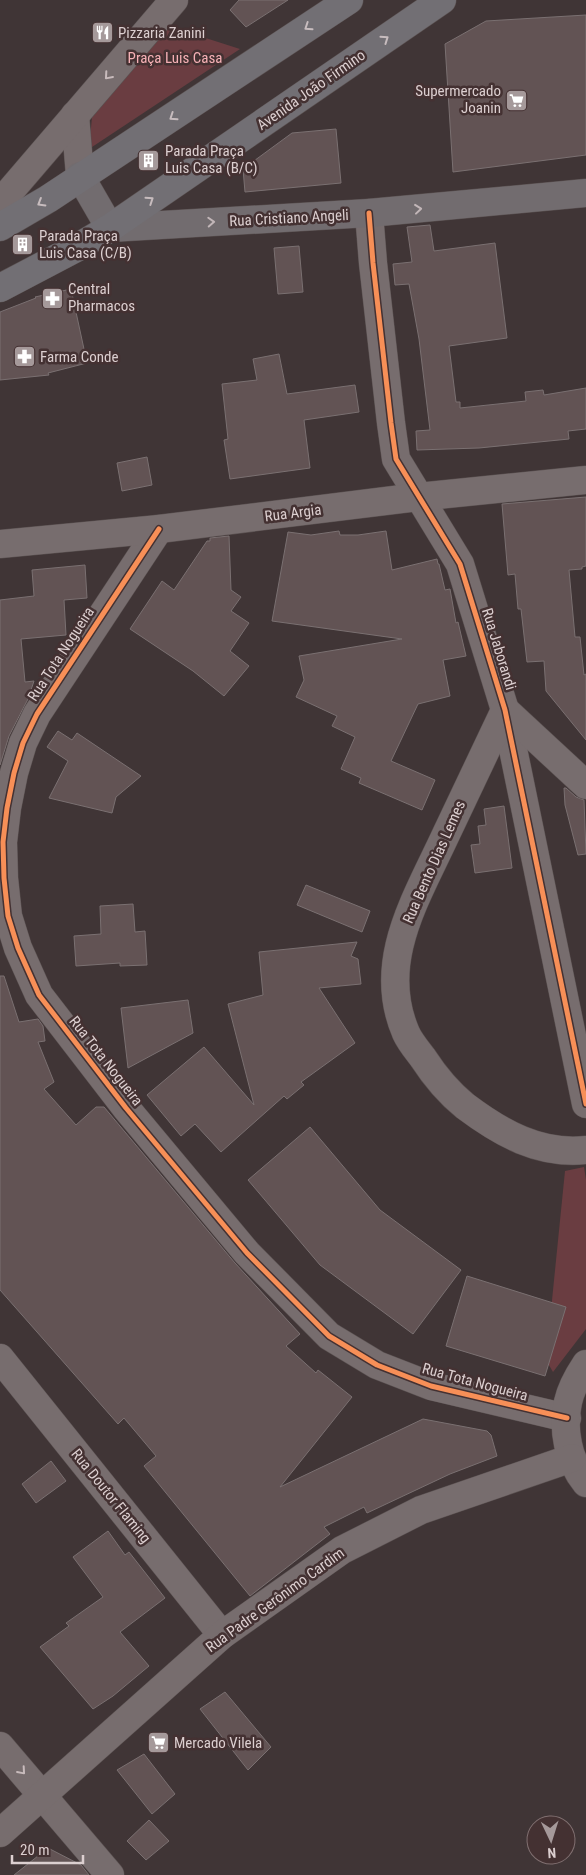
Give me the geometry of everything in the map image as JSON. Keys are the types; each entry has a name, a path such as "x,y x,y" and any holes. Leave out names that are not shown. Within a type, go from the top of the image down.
{"main road":[{"path":"0,227 48,199 80,176 349,0"},
{"name":"Avenida João Firmino","path":"0,288 110,228 442,0"}],"street":[{"path":"0,203 174,0"},
{"path":"75,115 80,176 110,228"},
{"name":"Rua Cristiano Angeli","path":"110,228 369,213 586,193"},
{"name":"Rua Jaborandi","path":"369,213 390,422 396,458 460,564 505,710 586,1104"},
{"name":"Rua Argia","path":"0,544 159,529 418,497 586,480"},
{"name":"Rua Tota Nogueira","path":"159,529 37,714 22,743 14,773 3,842 8,916 18,948 39,996 126,1108 247,1252 329,1336 377,1365 431,1386 567,1418"},
{"path":"505,710 586,785"},
{"name":"Rua Bento Dias Lemes","path":"505,710 406,919 395,966 396,1005 406,1035 427,1065 458,1100 490,1125 512,1137 541,1146 570,1152 586,1150"},
{"name":"Rua Doutor Flaming","path":"0,1358 222,1635"},
{"path":"586,1364 576,1380 568,1402 566,1432 572,1458 586,1483"},
{"name":"Rua Padre Gerônimo Cardim","path":"0,1834 222,1635 342,1550 421,1510 572,1458"},
{"path":"0,1746 110,1875"}],"green space":[{"name":"Praça Luis Casa","path":"165,25 240,49 89,149 92,117"},
{"path":"584,1167 586,1180 586,1329 553,1372 546,1360 565,1171"}],"building":[{"path":"239,0 288,0 246,27 230,10"},
{"name":"Supermercado Joanin","path":"586,15 586,155 453,172 445,44 486,21"},
{"path":"336,129 341,183 245,192 243,169 292,133"},
{"path":"430,225 434,251 495,243 507,338 449,346 456,402 460,402 460,408 526,401 525,392 543,390 544,395 586,388 586,429 568,431 569,439 479,448 417,450 416,431 430,430 419,339 409,284 395,285 393,264 412,262 407,227"},
{"path":"299,246 303,292 278,294 274,248"},
{"path":"71,289 87,363 48,373 49,375 0,380 0,312 35,297"},
{"path":"279,354 287,394 355,385 359,412 304,420 310,468 230,479 224,440 228,439 222,384 257,380 253,359"},
{"path":"147,457 152,485 122,491 117,463"},
{"path":"586,497 586,566 582,567 582,569 569,570 575,637 580,637 584,675 586,674 586,740 546,691 544,661 527,662 521,609 518,609 515,574 508,575 502,504"},
{"path":"339,531 340,535 358,535 386,531 392,570 437,559 445,590 450,589 456,623 458,622 466,656 443,660 450,696 418,704 391,761 435,780 422,810 359,783 361,778 341,769 355,737 332,726 337,716 296,697 304,680 299,656 402,639 272,621 288,532 311,535"},
{"path":"229,536 231,590 241,597 231,611 249,623 230,651 249,666 224,696 193,671 130,629 162,581 174,590 207,541 210,541 210,538"},
{"path":"85,565 87,598 64,600 66,635 21,639 25,682 34,681 28,699 9,736 0,765 0,600 34,596 32,570"},
{"path":"58,731 72,740 77,733 141,776 116,797 112,813 49,798 68,761 47,747"},
{"path":"564,788 576,797 584,800 586,854 578,855 565,805"},
{"path":"504,806 512,868 475,873 471,845 480,844 478,826 486,825 484,809"},
{"path":"306,885 370,911 362,932 297,905"},
{"path":"133,904 135,932 145,931 147,965 120,966 120,963 76,966 74,936 101,934 100,906"},
{"path":"357,942 351,956 358,959 361,984 319,988 355,1043 301,1082 304,1085 287,1099 284,1096 221,1152 195,1124 181,1136 147,1095 204,1047 254,1105 228,1004 263,995 259,952"},
{"path":"0,976 4,976 19,1022 38,1019 43,1026 45,1041 38,1042 54,1082 44,1089 76,1125 96,1107 104,1107 235,1263 300,1334 286,1346 316,1373 318,1370 352,1397 280,1487 423,1419 487,1431 491,1435 497,1456 450,1474 367,1513 364,1507 324,1527 330,1534 250,1596 144,1466 156,1456 124,1418 118,1424 0,1290"},
{"path":"188,1000 193,1033 128,1068 121,1008"},
{"path":"310,1127 380,1210 461,1270 413,1334 320,1265 248,1180"},
{"path":"467,1276 566,1307 545,1376 446,1346"},
{"path":"51,1461 66,1481 36,1503 22,1484"},
{"path":"108,1531 125,1555 129,1552 165,1598 120,1632 149,1666 113,1696 93,1709 40,1647 69,1626 66,1623 103,1597 73,1557"},
{"path":"225,1692 271,1747 248,1770 200,1709"},
{"path":"144,1754 175,1794 152,1814 117,1770"},
{"path":"149,1820 169,1841 146,1860 127,1841"},
{"path":"48,1848 81,1865 89,1875 14,1875"}],"cycle path":[{"path":"369,213 396,459 460,564 505,710 586,1104"},
{"path":"159,529 37,714 23,743 14,773 3,842 8,916 18,948 39,995 126,1108 247,1253 329,1336 377,1365 431,1386 567,1418"}],"place":[{"name":"Pizzaria Zanini","path":"102,33"},
{"name":"Supermercado Joanin","path":"517,100"},
{"name":"Parada Praça Luis Casa (B/C)","path":"149,160"},
{"name":"Parada Praça Luis Casa (C/B)","path":"23,245"},
{"name":"Central Pharmacos","path":"52,298"},
{"name":"Farma Conde","path":"24,357"},
{"name":"Mercado Vilela","path":"158,1743"}]}
